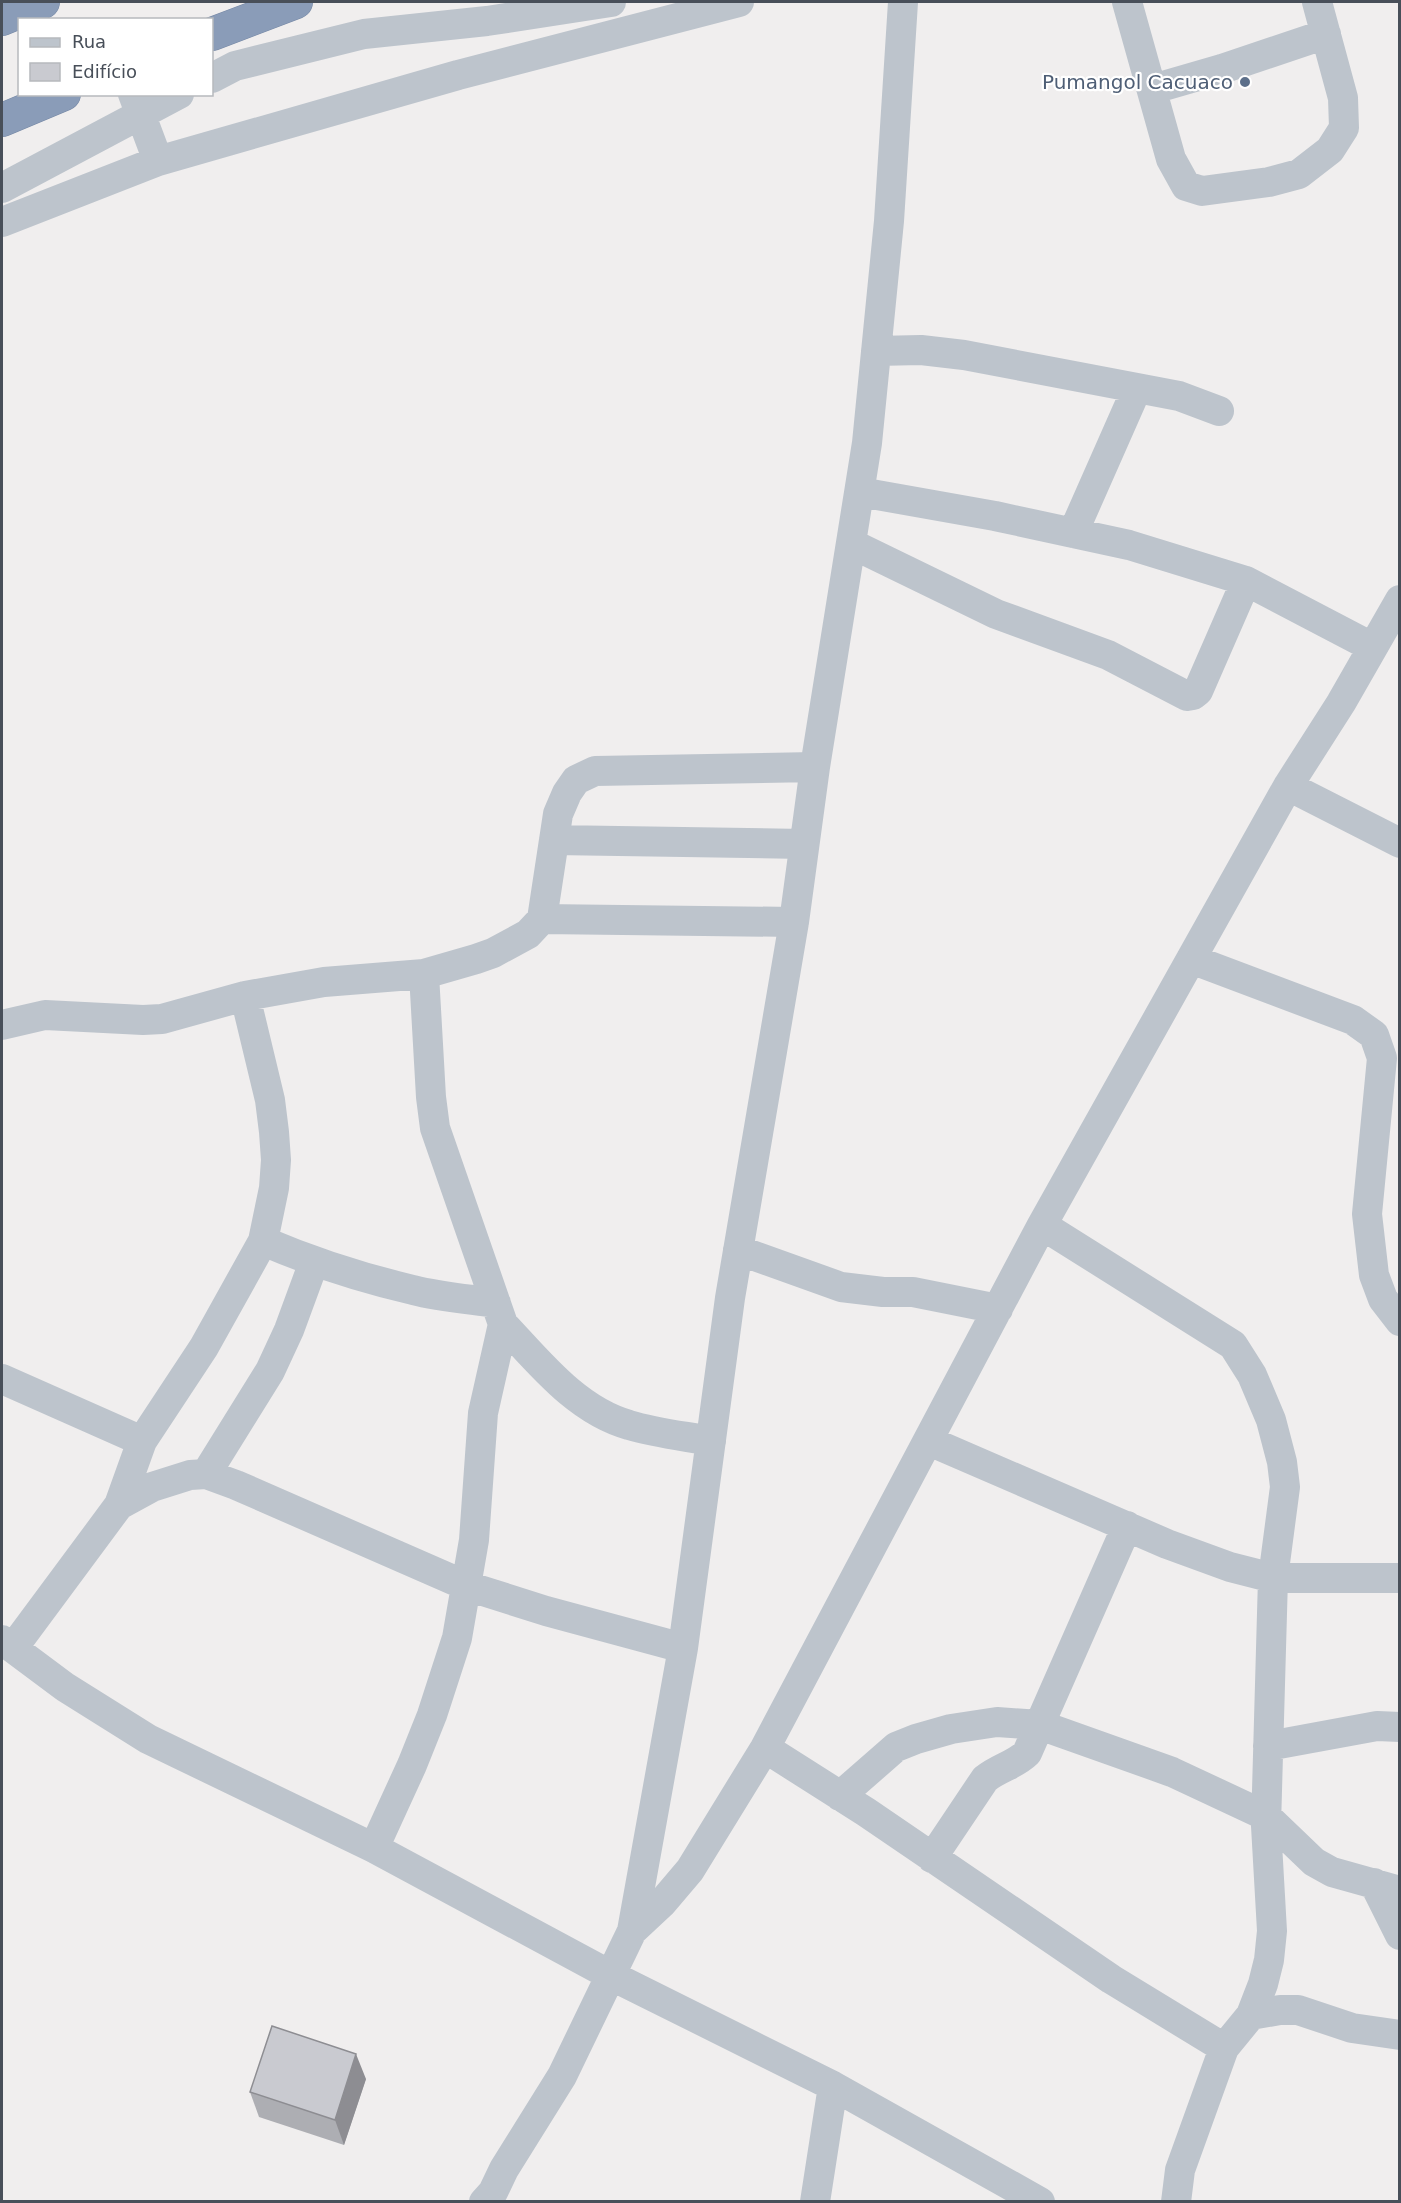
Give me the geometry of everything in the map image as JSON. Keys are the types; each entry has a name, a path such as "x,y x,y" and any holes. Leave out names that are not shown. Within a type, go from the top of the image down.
{"highway":[{"path":"2,19 42,2"},
{"path":"213,34 296,2"},
{"path":"2,120 59,96"}],"street":[{"path":"213,77 235,66 364,34 488,21 611,2"},
{"path":"2,222 158,161 458,75 739,2"},
{"path":"492,2198 504,2169 562,2076 633,1931 683,1648 738,1250 794,922 815,767 860,492 889,221 903,2"},
{"path":"1127,2 1171,159 1186,186 1202,191 1269,182 1299,174 1330,150 1344,129 1343,98 1317,2"},
{"path":"1152,89 1222,69 1326,34"},
{"path":"2,188 137,105 171,96"},
{"path":"137,105 158,161"},
{"path":"876,351 921,350 964,355 1179,396 1219,411"},
{"path":"1073,533 1137,388"},
{"path":"860,492 1129,544 1246,582 1372,647"},
{"path":"852,544 996,614 1108,655 1187,696 1198,691 1246,582"},
{"path":"633,1931 662,1903 690,1870 765,1748 1042,1225 1288,786 1341,704 1400,600"},
{"path":"2,1025 45,1015 162,1019 245,996 324,982 424,974 476,959 493,953 528,934 542,919 558,814 576,780 595,771 815,767"},
{"path":"1288,786 1400,843"},
{"path":"554,840 804,844"},
{"path":"542,919 794,922"},
{"path":"1191,959 1353,1020 1374,1035 1391,1056 1367,1214 1374,1275 1383,1299 1400,1321"},
{"path":"424,974 431,1098 435,1128 499,1314 563,1387 610,1418 628,1425 711,1441"},
{"path":"245,996 270,1100 274,1132 276,1160 274,1188 263,1242 204,1347 142,1441 119,1505 7,1644 65,1686 148,1738 374,1848 612,1976 833,2086 1040,2202"},
{"path":"1042,1225 1233,1345 1252,1374 1271,1420 1282,1462 1285,1487 1273,1578 1266,1816 1272,1930 1269,1960 1251,2015 1224,2048 1180,2169 1176,2202"},
{"path":"263,1242 314,1262 499,1314"},
{"path":"738,1250 841,1287 872,1291 913,1292 998,1309"},
{"path":"206,1474 270,1371 289,1330 314,1262"},
{"path":"374,1848 432,1715 457,1638 474,1540 483,1413 499,1314"},
{"path":"2,1378 142,1441"},
{"path":"929,1441 1230,1568 1273,1578 1400,1578"},
{"path":"119,1505 152,1487 173,1479 206,1474 466,1586 555,1614 683,1648"},
{"path":"932,1858 986,1779 993,1772 1020,1759 1027,1753 1127,1526"},
{"path":"840,1796 896,1747 916,1739 951,1729 997,1722 1040,1725 1172,1772 1266,1816 1314,1862 1332,1872 1387,1887 1400,1935"},
{"path":"1268,1746 1377,1726 1400,1727"},
{"path":"765,1748 1111,1979 1224,2048"},
{"path":"1251,2015 1280,2010 1298,2010 1352,2028 1400,2035"},
{"path":"815,2202 833,2086"}],"building":[{"path":"272,2026 356,2054 335,2120 250,2092"}],"place":[{"name":"Pumangol Cacuaco","path":"1245,82"}]}
